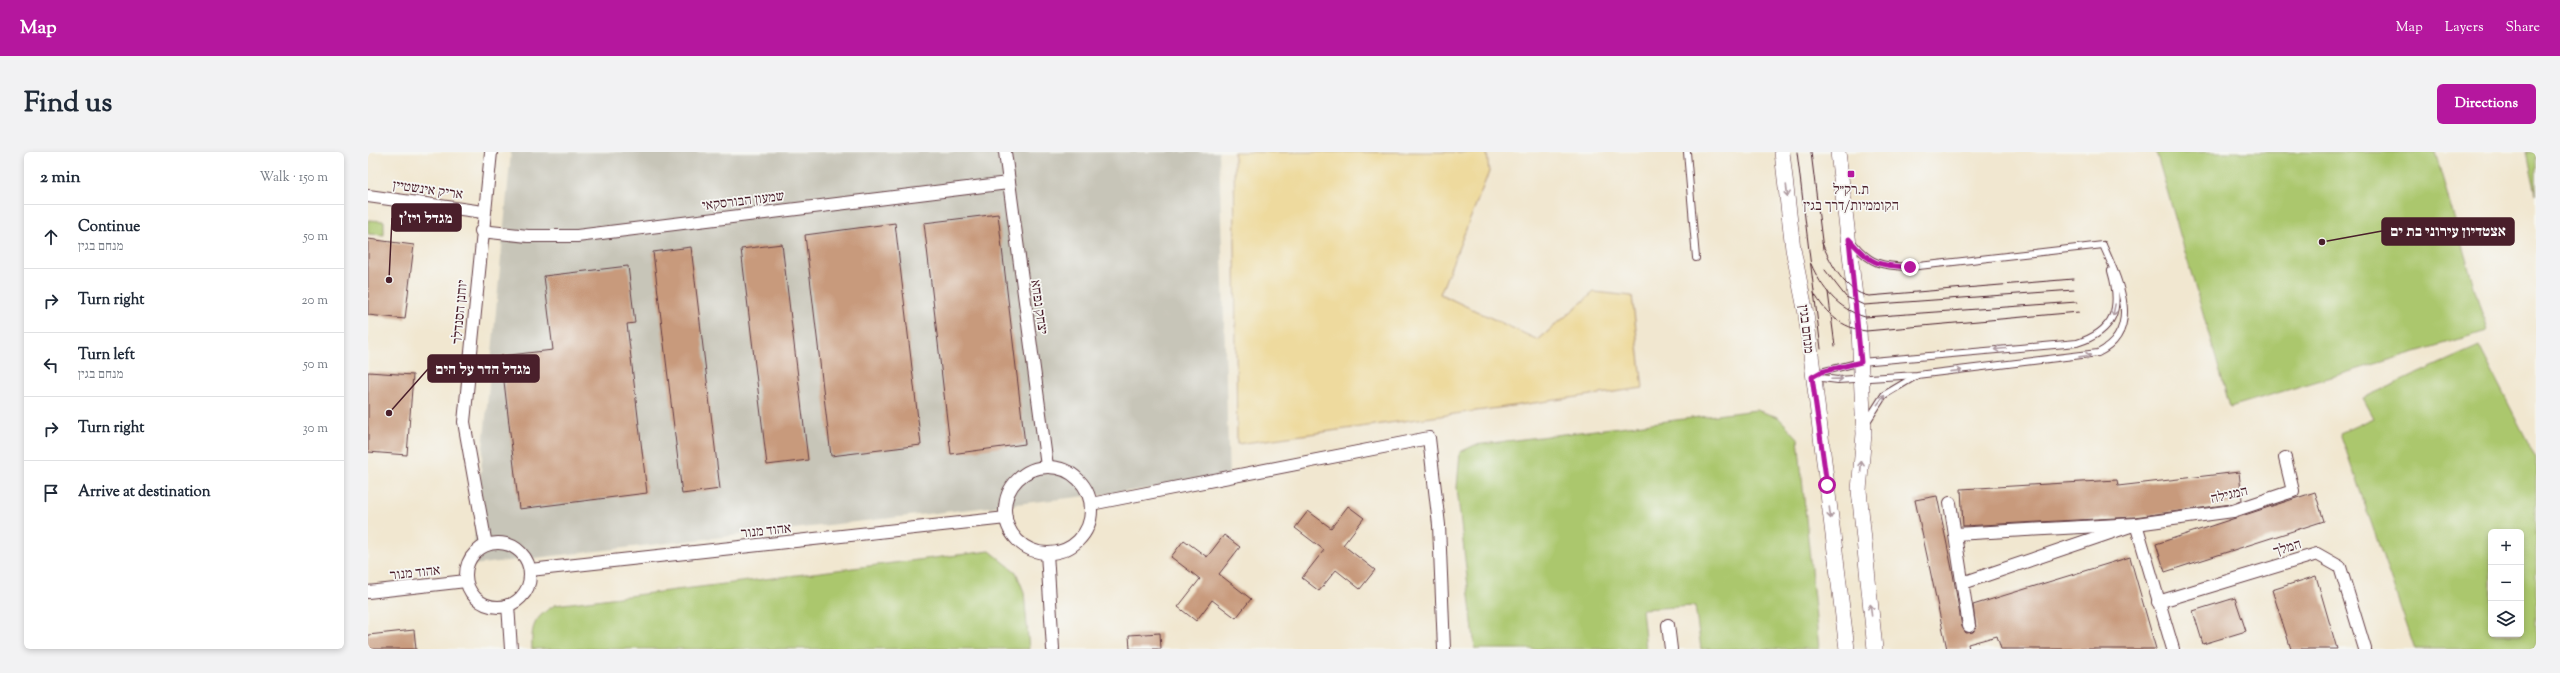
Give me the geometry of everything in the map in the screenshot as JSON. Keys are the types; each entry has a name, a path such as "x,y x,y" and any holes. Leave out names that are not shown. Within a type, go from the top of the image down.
{"street":[{"name":"יוחנן הסנדלר","path":"486,545 464,422 483,212 491,152"},
{"name":"יצחק נפחא","path":"1005,152 1047,466"},
{"name":"מנחם בגין","path":"1782,152 1793,249 1806,314 1812,377 1847,649"},
{"path":"1838,152 1849,239 1861,362 1864,434 1859,490 1875,649"},
{"name":"שמעון הבורסקאי","path":"482,231 528,236 577,236 1008,182"},
{"name":"אריק אינשטיין","path":"368,196 483,212"},
{"path":"1091,504 1429,438 1439,524 1444,649"},
{"name":"המגילה","path":"1955,534 2136,524 2232,511 2293,492 2285,458"},
{"path":"1047,466 1065,470 1077,478 1086,490 1091,504 1090,518 1085,532 1075,544 1061,551 1047,553 1030,549 1018,541 1009,528 1006,518 1005,503 1010,489 1019,477 1032,470 1047,466"},
{"path":"1950,503 1969,626"},
{"name":"אהוד מנור","path":"530,570 1006,518"},
{"path":"2136,524 2173,649"},
{"name":"המגילה","path":"1963,583 2136,524"},
{"path":"497,542 510,545 523,555 530,570 530,581 525,592 518,600 508,605 497,607 484,604 475,598 466,581 466,570 476,551 486,545 497,542"},
{"path":"1047,553 1053,649"},
{"name":"המלך","path":"2158,602 2317,554 2340,567 2365,649"},
{"name":"אהוד מנור","path":"368,592 466,581"},
{"path":"508,605 511,649"},
{"path":"1668,625 1671,649"}],"lane":[{"path":"1687,152 1696,258"},
{"path":"1849,239 1867,259 1886,267 1946,265 2103,245"},
{"path":"1812,377 1821,372 1861,362 2076,342 2089,339 2106,328 2112,320 2115,307 2113,278 2103,245"},
{"path":"1812,377 1838,380 1917,375 2089,355 2106,349 2119,333 2125,313 2117,277 2103,245"},
{"path":"1864,434 1870,414 1884,395 1917,375"}],"shaded area":[{"path":"511,152 1219,152 1229,480 472,565"}],"green space":[{"path":"2156,152 2435,152 2487,331 2230,407"},
{"path":"2527,152 2536,152 2536,194"},
{"path":"368,220 384,221 384,235 368,234"},
{"path":"2479,346 2536,458 2536,649 2415,649 2340,433 2374,418 2363,398"},
{"path":"1756,410 1778,417 1798,438 1819,649 1701,649 1695,606 1642,609 1646,649 1475,649 1457,488 1460,452 1475,445"},
{"path":"990,551 1016,572 1024,592 1029,649 532,649 532,634 535,623 542,614 555,605"}],"sand":[{"path":"1234,152 1487,152 1489,172 1440,294 1538,340 1594,292 1632,296 1643,388 1237,444"}],"building":[{"path":"998,214 1025,444 951,454 924,223"},
{"path":"895,223 921,445 831,456 805,235"},
{"path":"368,239 414,245 405,319 368,315"},
{"path":"782,244 808,460 767,465 741,249"},
{"path":"691,247 720,489 682,494 653,252"},
{"path":"628,266 635,323 627,324 647,493 519,509 501,356 553,350 544,276"},
{"path":"368,372 413,375 407,455 368,452"},
{"path":"2239,472 2242,500 2231,504 2134,517 1963,526 1961,489 2117,480 2118,486"},
{"path":"2315,492 2324,521 2165,572 2156,544"},
{"path":"1937,496 1962,627 1966,633 1973,632 1976,628 1973,605 2130,557 2156,649 2001,649 1997,636 1968,644 1969,649 1947,649 1915,500"},
{"path":"1348,506 1364,518 1343,545 1375,570 1360,589 1336,570 1319,591 1302,578 1324,550 1295,528 1308,511 1331,528"},
{"path":"1224,535 1240,547 1219,574 1251,599 1236,618 1212,600 1196,621 1178,607 1200,579 1171,557 1184,540 1207,557"},
{"path":"2316,576 2337,649 2291,649 2272,590"},
{"path":"2235,598 2246,631 2203,644 2193,611"},
{"path":"414,630 416,649 368,649 368,635"},
{"path":"1160,633 1161,649 1130,649 1129,635"}],"tram line":[{"path":"1797,152 1821,349"},
{"path":"1811,152 1823,249"},
{"path":"1822,243 1834,268 1846,283 1860,293 1869,296 2073,279"},
{"path":"1811,264 1820,282 1832,297 1847,309 1865,317 2077,302"},
{"path":"1825,270 1846,297 1864,305 2074,290"},
{"path":"1828,292 1835,346"},
{"path":"1814,293 1829,313 1836,319 1849,327 1866,331 2079,312"}],"place":[{"name":"ת.רק״ל הקוממיות/דרך בגין","path":"1851,174"},
{"name":"אצטדיון עירוני בת ים","path":"2322,242"},
{"name":"מגדל ויז'ן","path":"389,280"},
{"name":"מגדל הדר על הים","path":"389,413"}],"route":[{"path":"1827,485 1812,377 1821,372 1861,362 1849,239 1867,259 1874,263 1886,267 1910,267"}]}
